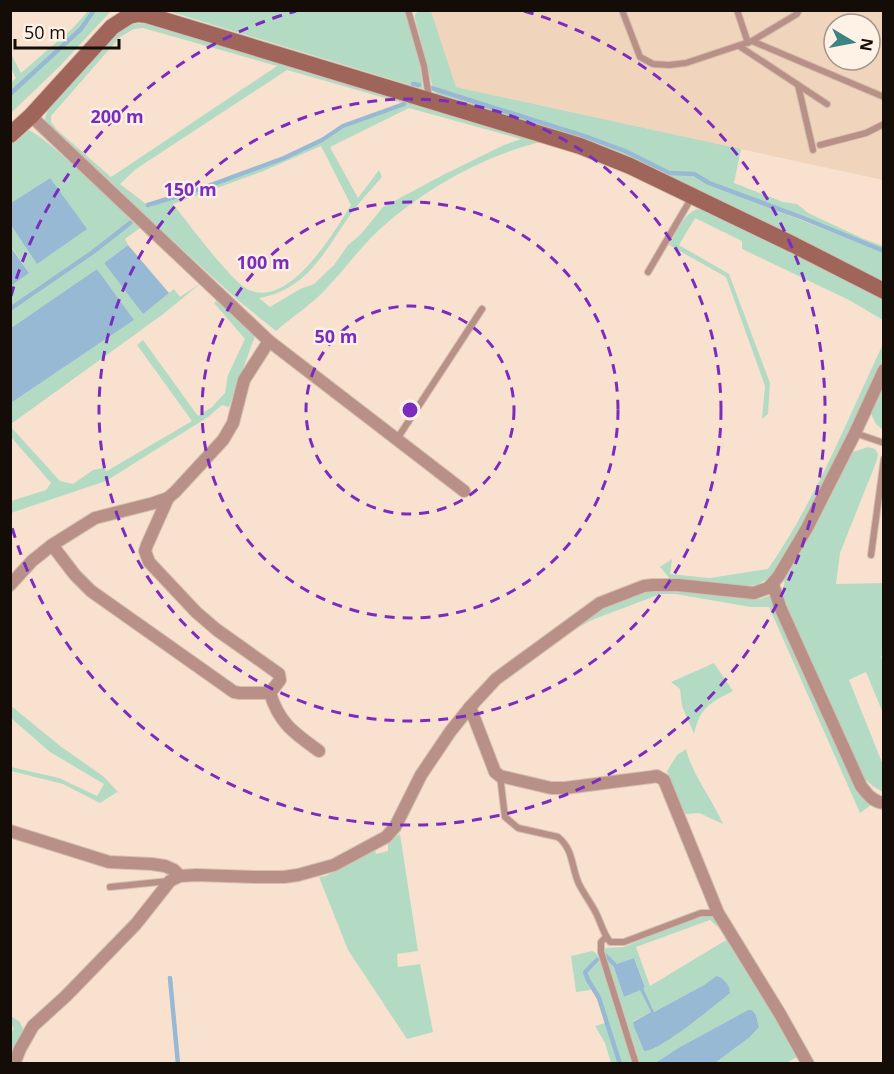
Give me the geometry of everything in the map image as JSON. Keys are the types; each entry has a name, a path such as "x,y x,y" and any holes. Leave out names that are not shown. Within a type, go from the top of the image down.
{"street":[{"path":"10,135 31,116 112,27 138,12 570,142 630,166 884,291"},
{"path":"31,116 269,341 464,491"},
{"path":"269,341 244,380 233,423 223,440 168,498 145,551 147,557 196,612 279,675 280,680 270,693"},
{"path":"14,1064 33,1026 66,996 136,924 175,879 215,875 284,877 298,875 334,865 379,841 395,827 422,775 470,706 496,678 594,607 615,596 653,585 678,585 754,593 768,588 773,584 807,528 884,370"},
{"path":"10,585 32,561 95,518 168,498"},
{"path":"52,546 91,591 234,692 270,693"},
{"path":"773,584 780,607 861,786 870,797 884,803"},
{"path":"270,693 274,707 289,729 319,751"},
{"path":"470,706 495,772 500,776 551,788 651,777 661,777 664,780 718,913 808,1064"},
{"path":"10,831 109,862 165,866 175,879"}],"lane":[{"path":"408,10 424,66 429,99"},
{"path":"622,10 631,39 640,57 653,64 669,65 686,63 750,42 797,14 799,10"},
{"path":"737,10 750,42 884,97"},
{"path":"739,46 828,104"},
{"path":"798,85 813,150"},
{"path":"820,145 866,133 884,124"},
{"path":"648,272 692,197"},
{"path":"397,440 482,309"},
{"path":"855,433 884,443"},
{"path":"871,555 884,459"},
{"path":"500,776 505,817 518,828 558,837 564,842 572,856 578,882 610,942 624,942 700,913 718,913"},
{"path":"110,887 175,879"},
{"path":"606,938 601,942 601,952 636,1064"}],"shaded area":[{"path":"431,11 883,11 883,180 456,87"}],"green space":[{"path":"88,11 93,11 81,28 11,92 11,83 16,78 11,68 11,54 21,73 73,28"},
{"path":"95,11 111,11 61,65 11,113 11,95 82,30"},
{"path":"168,11 405,11 420,65 423,89"},
{"path":"419,11 431,11 456,87 741,149 734,183 783,202 797,204 808,213 883,246 883,250 804,217 708,182 694,174 669,172 590,137 433,88 415,18 415,14"},
{"path":"156,23 545,141 482,162 442,183 405,208 363,246 320,295 276,331 239,301 65,143 46,122 49,105 116,32 133,24","holes":["143,28 277,66 111,177 56,129 51,122 51,116 120,37 134,29","287,70 406,104 344,128 322,142 286,159 150,207 120,184 136,169","409,108 521,139 443,175 383,207 360,235 348,245 334,265 314,284 300,289 270,307 259,298 276,294 303,277 324,253 355,208 382,177 379,170 358,198 330,147","321,146 351,205 322,249 309,264 295,278 280,288 264,293 249,290 241,285 210,251 173,204 261,172"]},
{"path":"433,90 590,139 625,152 668,174 688,174 708,184 883,252 883,281 777,228 437,94"},
{"path":"28,130 66,158 140,228 125,239 128,245 104,263 143,313 174,289 180,297 201,283 162,315 11,424 11,403 134,320 97,269 11,328 11,310 131,224 130,222 11,308 11,286 29,273 11,246 11,225 38,264 50,178 11,203 11,144"},
{"path":"697,209 841,275 883,298 883,320 849,300 742,249 742,241 695,218 679,245 729,274 770,383 768,414 762,419 765,386 726,277 669,245 684,219"},
{"path":"218,300 255,336 229,407 222,405 208,417 106,481 11,513 10,502 46,490 51,483 11,437 11,427 60,481 73,484 93,470 103,468 107,471 192,421 137,345 143,340 198,416 212,407 225,393 228,375 245,339 214,303"},
{"path":"883,344 883,360 857,419 828,477 773,575 757,585 738,587 670,579 660,567 672,559 670,574 710,578 768,569 816,488"},
{"path":"883,388 883,430 876,424 871,414"},
{"path":"868,447 875,449 878,454 877,460 840,553 836,584 883,583 884,654 881,656 883,713 866,672 849,680 883,765 883,792 865,779 786,607 783,594 785,576 853,452"},
{"path":"657,589 693,590 760,599 774,594 871,805 860,813 769,607 751,607 675,594 661,594 581,626 580,624 603,606"},
{"path":"714,663 733,691 707,707 699,718 694,734 682,706 680,689 671,682"},
{"path":"10,705 60,746 103,776 120,794 117,792 100,803 63,784 11,771 11,767 59,778 97,796 104,784 50,752 11,718"},
{"path":"686,749 693,769 723,824 699,813 685,814 667,771 677,755"},
{"path":"400,834 418,951 397,954 398,967 420,964 433,1032 407,1039 348,950 319,877 326,876 375,849 376,854 388,851 388,841"},
{"path":"700,916 711,916 718,921 778,1017 799,1056 786,1063 715,1063 750,1037 759,1027 756,1015 752,1010 748,1010 655,1063 640,1063 604,950 624,947","holes":["710,920 720,929 726,940 650,986 636,947","634,958 645,986 642,988 654,1012 716,976 725,981 730,992 675,1036 644,1051 633,1021 651,1012 640,989 624,997 613,965"]},
{"path":"592,951 599,958 583,971 591,990 576,992 571,956"},
{"path":"600,961 632,1063 621,1063 600,997 586,973"},
{"path":"11,1016 20,1022 24,1031 11,1063 11,1034 14,1028 11,1025"},
{"path":"605,1023 618,1063 611,1063 605,1043 595,1026"}],"water":[{"path":"50,178 87,229 37,264 11,225 11,203"},
{"path":"128,245 169,293 143,314 104,263"},
{"path":"10,246 29,273 11,286 10,286"},
{"path":"97,269 134,320 11,403 11,328"},
{"path":"634,958 645,987 643,988 654,1012 716,976 726,982 730,993 674,1036 644,1051 633,1022 651,1012 640,990 624,997 613,965"},
{"path":"748,1010 752,1010 756,1015 759,1027 750,1037 715,1063 655,1063 680,1047"}],"waterway":[{"path":"10,94 81,29 94,10"},
{"path":"413,84 419,85"},
{"path":"428,87 590,138 625,151 669,173 694,174 709,183 884,251"},
{"path":"148,205 200,189 284,158 322,140 343,126 404,104"},
{"path":"10,309 93,252 130,223"},
{"path":"606,956 614,964"},
{"path":"597,960 585,972 599,998 620,1064"},
{"path":"170,978 178,1064"}]}
